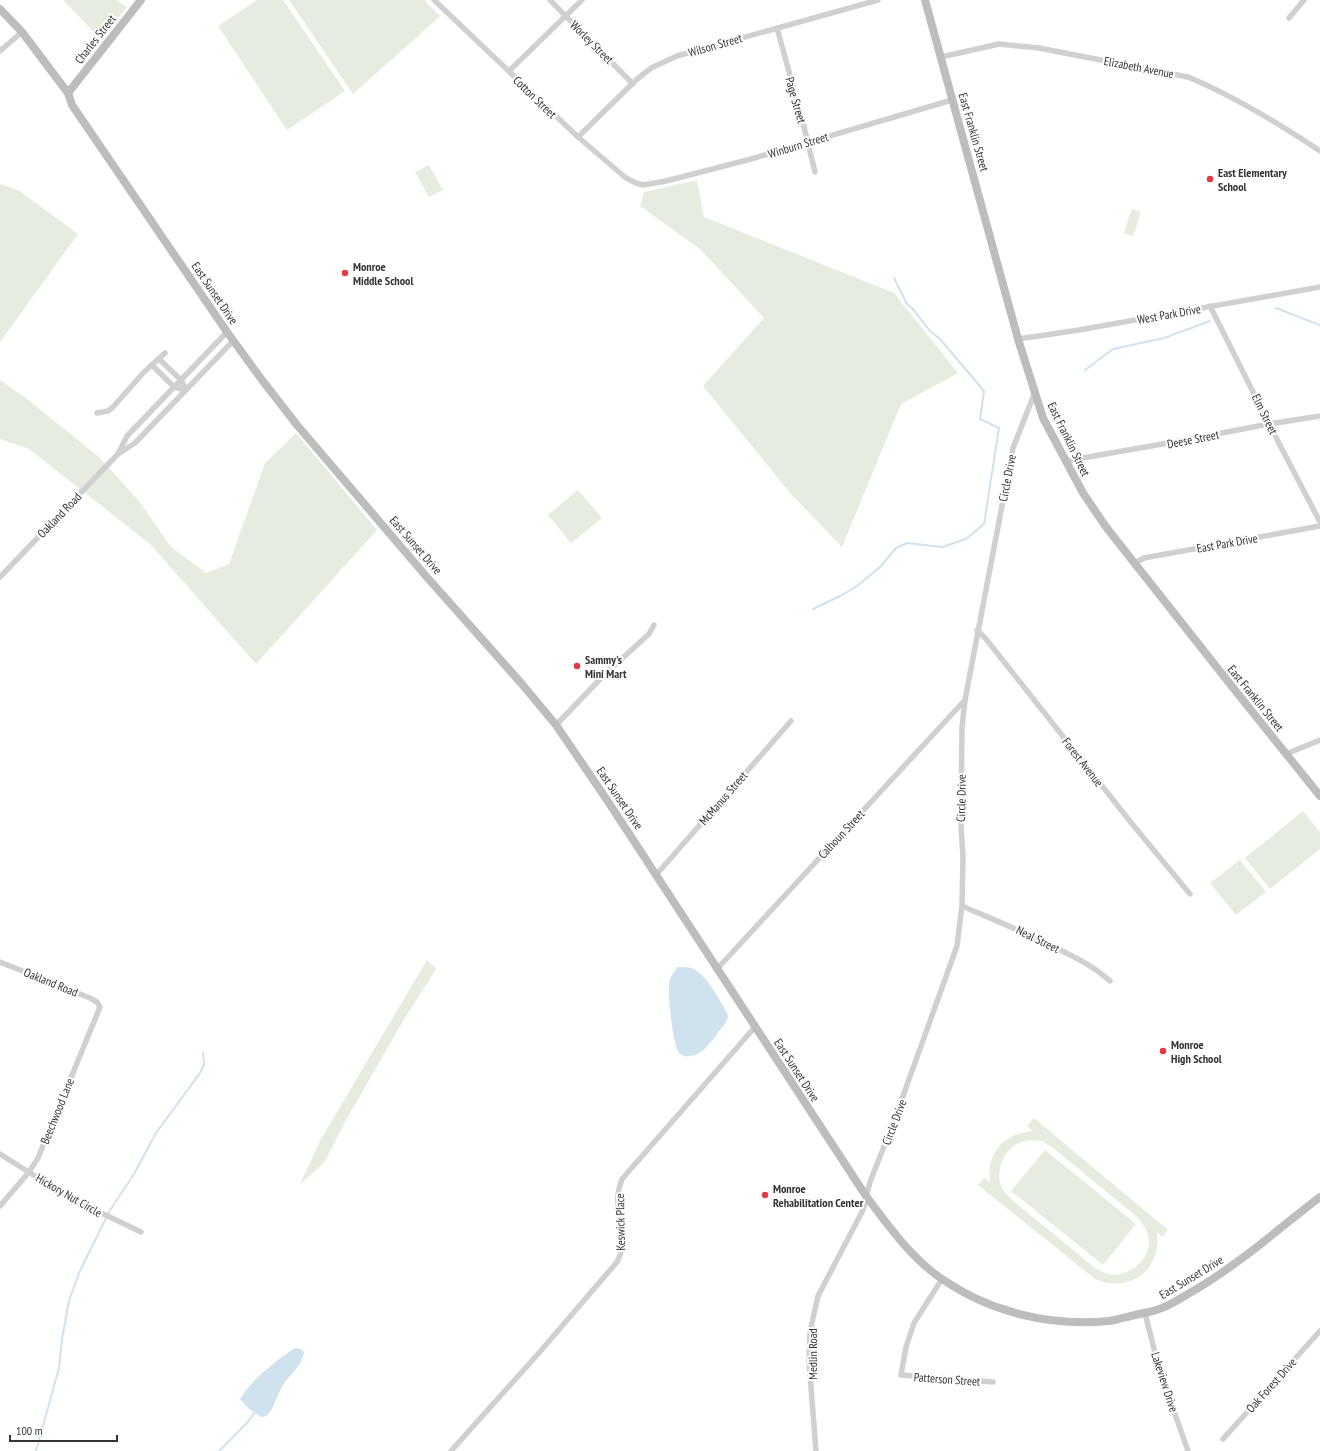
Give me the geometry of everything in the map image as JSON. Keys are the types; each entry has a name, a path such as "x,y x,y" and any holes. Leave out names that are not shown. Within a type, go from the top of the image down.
{"street":[{"name":"Charles Street","path":"68,93 141,0"},
{"name":"Cotton Street","path":"434,0 578,137 626,178 643,185"},
{"name":"Worley Street","path":"550,0 633,84"},
{"path":"509,71 582,0"},
{"name":"Wilson Street","path":"578,137 651,68 677,56 878,0"},
{"name":"East Franklin Street","path":"925,0 1018,338 1043,418 1083,493 1106,527 1320,796"},
{"path":"1289,18 1304,0"},
{"name":"East Sunset Drive","path":"0,9 22,32 68,93 72,105 227,332 262,380 303,431 425,575 521,683 556,725 607,800 866,1196 908,1249 942,1279 988,1305 1034,1318 1066,1322 1110,1321 1159,1309 1207,1284 1248,1255 1320,1197"},
{"name":"Page Street","path":"777,28 815,172"},
{"path":"0,51 22,32"},
{"name":"Elizabeth Avenue","path":"941,57 999,44 1039,48 1188,77 1250,108 1320,150"},
{"name":"Winburn Street","path":"643,185 666,181 751,159 952,100"},
{"name":"West Park Drive","path":"1018,338 1080,330 1320,287"},
{"name":"Elm Street","path":"1210,306 1320,522"},
{"name":"Oakland Road","path":"118,454 127,436 227,332"},
{"name":"Oakland Road","path":"0,577 118,454 135,443 234,341"},
{"path":"97,413 108,411 113,407 152,365 165,354"},
{"path":"159,359 181,380 186,390"},
{"path":"152,365 174,387 186,390"},
{"name":"Circle Drive","path":"866,1196 957,946 962,906 962,728 965,700 977,630 1013,448 1035,392"},
{"name":"Deese Street","path":"1066,462 1269,424 1320,416"},
{"name":"East Park Drive","path":"1135,563 1144,558 1320,526"},
{"path":"556,725 606,673 649,634 654,626"},
{"name":"Forest Avenue","path":"977,630 986,639 1133,825 1190,894"},
{"name":"Calhoun Street","path":"717,969 965,700"},
{"name":"McManus Street","path":"656,875 791,721"},
{"path":"1286,754 1320,740"},
{"name":"Neal Street","path":"962,906 1019,930 1078,959 1097,970 1110,981"},
{"name":"Oakland Road","path":"0,962 90,998 97,1002 100,1007"},
{"name":"Beechwood Lane","path":"0,1206 29,1172 38,1158 100,1007"},
{"name":"Keswick Place","path":"451,1451 538,1354 617,1262 622,1253 622,1228 617,1203 622,1179 755,1027"},
{"name":"Hickory Nut Circle","path":"0,1154 70,1198 141,1232"},
{"name":"Medlin Road","path":"816,1451 809,1362 810,1332 818,1296 863,1210 866,1196"},
{"name":"Patterson Street","path":"942,1279 924,1305 914,1323 906,1347 901,1375 993,1382"},
{"name":"Lakeview Drive","path":"1144,1313 1159,1369 1188,1451"},
{"name":"Oak Forest Drive","path":"1223,1439 1320,1331"}],"shaded area":[{"path":"63,0 116,0 127,7 101,39"},
{"path":"257,0 283,0 345,91 287,130 218,26"},
{"path":"289,0 424,0 440,16 353,94"},
{"path":"429,165 443,190 429,197 415,172"},
{"path":"697,180 704,217 894,293 958,373 901,404 842,547 791,494 703,386 764,318 700,249 640,206 644,192"},
{"path":"0,184 18,190 78,234 0,342"},
{"path":"1132,209 1141,212 1133,236 1124,233"},
{"path":"0,380 27,399 99,457 140,502 170,546 206,573 229,564 265,463 296,433 377,530 256,664 150,544 29,449 0,439"},
{"path":"578,490 602,518 571,543 548,515"},
{"path":"1303,811 1320,832 1320,849 1270,889 1245,858"},
{"path":"1240,860 1266,892 1236,915 1210,883"},
{"path":"427,960 436,969 403,1021 345,1122 324,1163 300,1184 321,1139"},
{"path":"1034,1118 1168,1230 1162,1237 1157,1232 1157,1246 1154,1257 1149,1268 1141,1275 1131,1281 1120,1283 1108,1283 1095,1279 978,1185 984,1178 990,1182 991,1162 994,1153 999,1146 1013,1136 1033,1131 1027,1126","holes":["1033,1140 1042,1141 1052,1147 1136,1216 1143,1225 1147,1232 1149,1243 1146,1255 1138,1265 1127,1272 1115,1275 1107,1274 1095,1268 1004,1192 999,1177 1002,1160 1005,1155 1012,1147 1021,1142"]},
{"path":"1045,1150 1136,1224 1103,1265 1011,1191"}],"water":[{"path":"678,967 686,967 696,970 707,980 728,1017 726,1022 705,1049 700,1053 690,1056 684,1056 679,1053 671,1021 669,983"},
{"path":"295,1348 301,1349 304,1352 303,1357 282,1387 271,1410 266,1416 261,1417 248,1408 240,1399 257,1378"}],"waterway":[{"path":"813,609 857,586 880,567 896,548 907,543 942,547 966,539 984,524 999,428 980,419 984,391 940,339 930,331 913,309 907,304 894,278"},
{"path":"1276,308 1320,325"},
{"path":"1085,370 1113,349 1164,338 1210,321"},
{"path":"36,1451 59,1368 62,1339 69,1301 79,1273 110,1210 134,1174 156,1133 200,1073 204,1064 203,1053"},
{"path":"219,1451 247,1423 255,1412"}],"place":[{"name":"East Elementary School","path":"1210,179"},
{"name":"Monroe Middle School","path":"345,273"},
{"name":"Sammy's Mini Mart","path":"577,666"},
{"name":"Monroe High School","path":"1163,1051"},
{"name":"Monroe Rehabilitation Center","path":"765,1195"}]}
